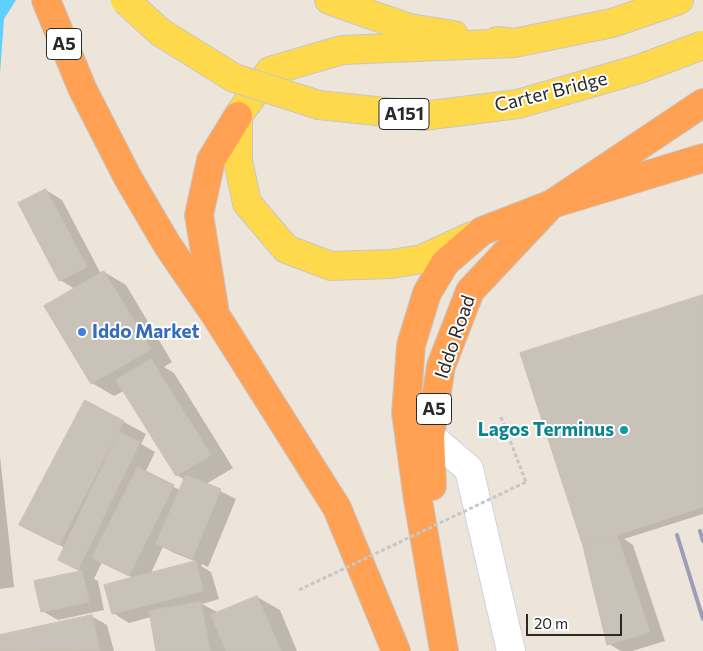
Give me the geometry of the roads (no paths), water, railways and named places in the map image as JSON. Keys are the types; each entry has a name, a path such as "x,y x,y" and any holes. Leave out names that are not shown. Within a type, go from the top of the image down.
{"highway":[{"name":"A5","path":"46,0 82,88 128,178 163,237 216,316 338,508 396,651"},
{"path":"444,651 418,500 406,413 411,345 428,293 445,263 482,231 552,204 703,103"},
{"path":"216,316 199,215 211,160 238,116"},
{"name":"A5","path":"552,204 703,158"},
{"name":"Iddo Road","path":"444,651 430,436 441,366 470,291 552,204"}],"main road":[{"name":"Carter Bridge","path":"125,0 160,32 234,78 319,105 422,116 518,104 639,69 703,45"},
{"path":"329,0 409,28 514,43"},
{"path":"482,231 422,258 391,264 331,266 286,249 247,203 238,161 238,116 270,71 342,50 514,43 612,23 679,0"}],"lane":[{"path":"430,436 468,468 511,651"}],"water":[{"path":"0,0 16,0 4,19 0,73"}],"railway":[{"path":"700,531 703,541"},
{"path":"677,535 703,619"}],"place":[{"name":"Iddo Market","path":"82,332"},
{"name":"Lagos Terminus","path":"624,430"}]}
